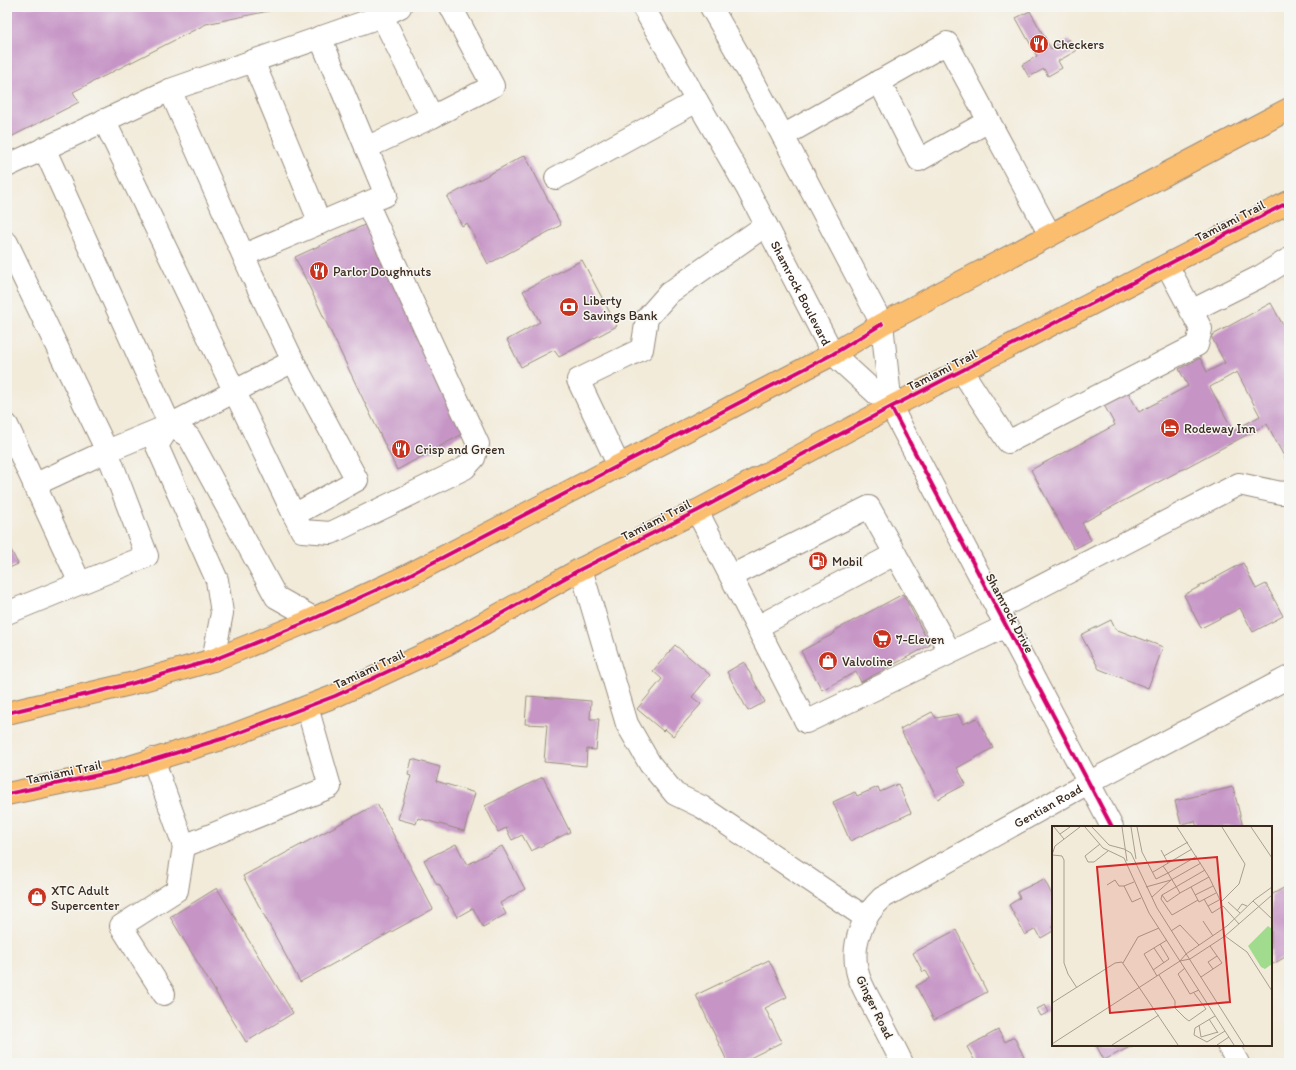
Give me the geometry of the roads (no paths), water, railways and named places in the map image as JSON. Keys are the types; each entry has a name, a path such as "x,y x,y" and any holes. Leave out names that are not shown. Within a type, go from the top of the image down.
{"main road":[{"path":"7,713 130,684 213,660 315,618 407,576 833,354 882,324 1289,109"},
{"name":"Tamiami Trail","path":"7,794 113,772 228,737 335,696 447,644 581,568 697,511 962,370 1289,202"}],"street":[{"path":"366,148 493,86 451,7"},
{"name":"Shamrock Boulevard","path":"643,7 747,188 833,354 891,408"},
{"path":"711,7 748,71 882,324 891,408"},
{"path":"7,166 170,90 391,11 432,117"},
{"path":"244,255 386,195 320,37"},
{"path":"783,136 947,43 1050,235"},
{"path":"253,61 320,223"},
{"path":"879,81 919,160 989,121"},
{"path":"170,90 293,362 357,480 294,515"},
{"path":"556,178 697,101"},
{"path":"104,120 302,531 331,533 465,468 474,458 478,444 367,204"},
{"path":"44,148 170,426 189,437 276,597 315,618"},
{"path":"619,466 578,380 642,349 647,318 669,293 766,225"},
{"path":"7,243 107,451 147,556 7,613"},
{"path":"1191,311 1261,276 1289,259"},
{"path":"962,370 1008,442 1197,345 1201,329 1167,265"},
{"path":"34,485 107,451 170,426 293,362"},
{"name":"Shamrock Drive","path":"891,408 1111,826"},
{"path":"170,426 157,446 217,580 222,613 213,660"},
{"path":"9,434 80,583"},
{"path":"697,511 806,722 950,652 1001,617 1239,484 1281,494 1289,492"},
{"path":"731,576 869,507 950,652"},
{"path":"757,627 895,554"},
{"path":"581,568 627,724 650,764 675,794 702,807 866,918"},
{"name":"Gentian Road","path":"855,949 861,926 873,907 882,898 1088,783 1289,677"},
{"path":"184,846 330,787 307,707"},
{"path":"154,759 184,846 177,890 121,926 164,994"},
{"name":"Ginger Road","path":"855,949 857,970 863,987 902,1063"},
{"path":"1229,1046 1238,1063"}],"place":[{"name":"Checkers","path":"1039,44"},
{"name":"Parlor Doughnuts","path":"319,271"},
{"name":"Liberty Savings Bank","path":"569,307"},
{"name":"Rodeway Inn","path":"1170,428"},
{"name":"Crisp and Green","path":"401,449"},
{"name":"Mobil","path":"818,561"},
{"name":"7-Eleven","path":"882,639"},
{"name":"Valvoline","path":"828,661"},
{"name":"XTC Adult Supercenter","path":"37,897"}]}
